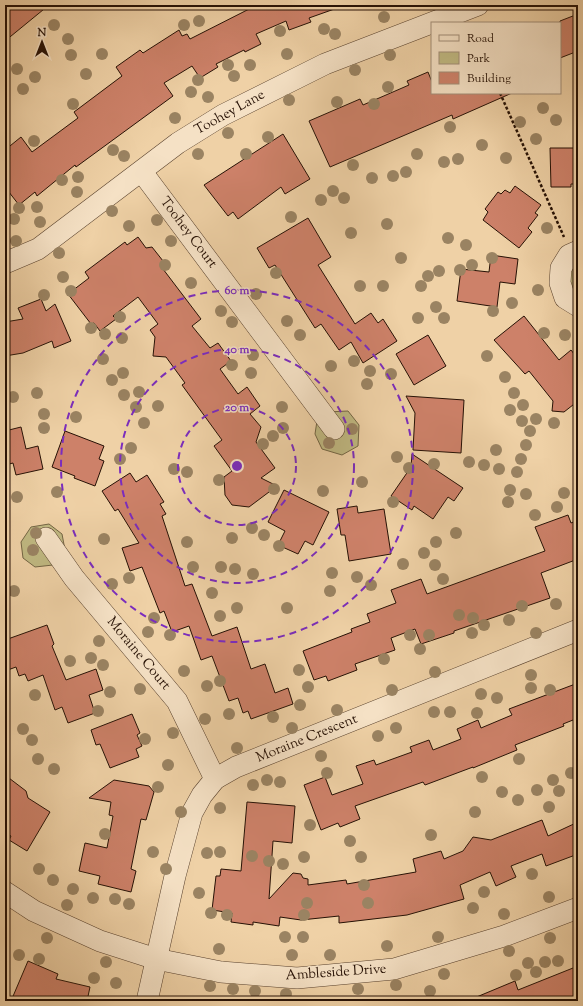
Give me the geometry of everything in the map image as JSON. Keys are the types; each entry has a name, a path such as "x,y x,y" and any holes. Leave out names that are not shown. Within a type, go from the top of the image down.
{"street":[{"name":"Toohey Lane","path":"434,22 478,5"},
{"name":"Toohey Lane","path":"5,263 38,249 142,172 178,143 223,114 318,67 431,23"},
{"name":"Toohey Court","path":"142,172 334,429"},
{"path":"575,252 561,268 560,283 565,298 578,306"},
{"name":"Moraine Court","path":"46,538 74,578 177,701 215,779"},
{"name":"Moraine Crescent","path":"147,1001 175,876 192,813 202,795 215,779 236,767 578,630"},
{"name":"Ambleside Drive","path":"5,892 34,911 100,941 156,959 221,972 297,978 394,969 504,936 578,908"}],"path":[{"path":"500,94 575,252"}],"green space":[{"path":"578,262 578,298 568,285 570,268"},
{"path":"348,411 359,425 358,446 342,455 322,449 315,434 317,421 327,412"},
{"path":"49,524 62,534 65,550 53,565 35,567 23,558 21,542 31,527"}],"building":[{"path":"5,5 49,5 5,41"},
{"path":"257,5 340,5 340,7 309,18 311,22 289,30 286,21 256,34 261,44 245,52 244,50 216,64 218,67 200,78 192,66 164,83 173,96 76,167 75,165 37,196 35,192 19,205 5,187 5,150 21,137 32,152 78,118 74,112 122,76 116,67 140,50 143,53 179,30 182,36 187,34 190,39"},
{"path":"578,14 578,51 561,58 561,22 560,21"},
{"path":"428,72 431,80 431,94 510,94 453,119 452,115 330,167 309,121 360,99 363,105 409,85 407,81"},
{"path":"283,134 310,179 285,194 281,187 238,219 233,212 228,216 204,185"},
{"path":"550,148 578,148 578,184 571,184 571,187 551,187"},
{"path":"515,186 541,205 535,213 538,215 528,228 532,232 519,248 483,220 488,212 485,209 498,192 501,194 505,190 510,193"},
{"path":"308,218 331,257 318,265 355,324 371,313 378,323 383,319 397,341 363,363 351,342 339,350 321,324 315,328 275,265 269,268 257,248"},
{"path":"138,237 146,248 152,247 167,266 163,269 201,319 192,326 210,348 218,343 231,361 220,369 238,394 247,387 260,406 250,414 261,427 256,442 275,468 261,478 277,486 249,507 232,505 225,495 224,477 232,471 214,446 222,440 182,385 185,383 166,357 153,356 155,337 150,330 158,324 138,297 113,316 116,319 100,331 94,323 91,324 68,294 89,278 85,272 125,242 127,245"},
{"path":"491,255 518,259 515,284 500,282 497,307 457,301 461,269 489,272"},
{"path":"41,299 46,311 55,304 71,341 54,348 52,341 23,353 5,356 5,322 23,319 18,308"},
{"path":"524,316 559,360 571,350 578,359 578,401 564,412 552,411 553,401 529,371 525,374 494,340"},
{"path":"428,335 446,366 414,385 396,354"},
{"path":"406,396 464,400 461,453 413,450 415,413"},
{"path":"21,427 26,449 38,446 43,469 16,475 13,463 5,465 5,431"},
{"path":"65,431 104,446 99,459 104,461 95,486 52,467"},
{"path":"412,454 463,488 454,501 448,497 433,519 414,506 412,510 391,496 411,467"},
{"path":"130,473 136,482 147,475 164,502 160,504 166,514 162,516 185,586 192,584 212,636 237,627 251,669 265,664 275,693 288,688 293,704 251,719 248,711 243,713 238,698 229,701 212,656 201,660 189,626 172,632 164,611 160,613 142,567 130,571 122,548 139,543 118,509 115,511 102,491"},
{"path":"284,490 329,512 313,545 305,541 298,554 278,545 285,531 268,522"},
{"path":"357,506 358,513 384,509 391,554 349,561 345,535 341,535 337,509"},
{"path":"568,515 571,523 578,520 578,559 541,573 550,598 421,644 415,629 391,638 395,650 355,664 357,670 328,681 326,676 314,680 303,651 352,632 351,629 370,622 367,614 396,603 391,590 421,579 427,594 545,551 535,527"},
{"path":"47,625 54,644 52,646 66,680 96,669 103,690 89,695 95,713 68,723 62,707 55,710 43,675 28,681 25,674 19,676 16,667 5,671 5,640"},
{"path":"578,683 578,718 563,724 564,726 515,745 517,750 473,768 425,785 423,782 355,806 360,819 340,827 338,823 321,830 304,785 325,777 332,795 363,784 356,766 374,760 376,765 412,752 410,747 429,740 433,750 461,739 457,729 478,720 481,728 512,715 509,709"},
{"path":"132,714 140,733 137,735 142,746 136,749 139,757 110,768 100,744 96,745 91,730"},
{"path":"5,775 26,791 28,798 50,812 27,851 9,840 11,836 5,833"},
{"path":"114,780 149,786 154,792 146,820 141,819 131,869 136,871 131,892 98,884 100,876 79,871 85,843 107,848 113,816 109,815 111,802 89,798"},
{"path":"247,802 295,806 292,843 273,841 269,899 293,873 301,874 303,878 308,879 308,885 346,880 347,884 416,872 413,859 441,851 444,859 463,851 473,837 491,840 542,820 548,836 578,822 578,854 546,866 542,854 511,866 516,877 496,886 490,872 460,885 464,899 407,915 339,923 339,916 301,920 280,917 279,926 253,922 253,925 231,922 232,913 212,910 216,876 220,876 221,869 241,871"},
{"path":"28,961 58,974 56,979 90,987 87,1001 11,1001"},
{"path":"578,966 578,1001 467,1001 515,981 518,990"}]}
